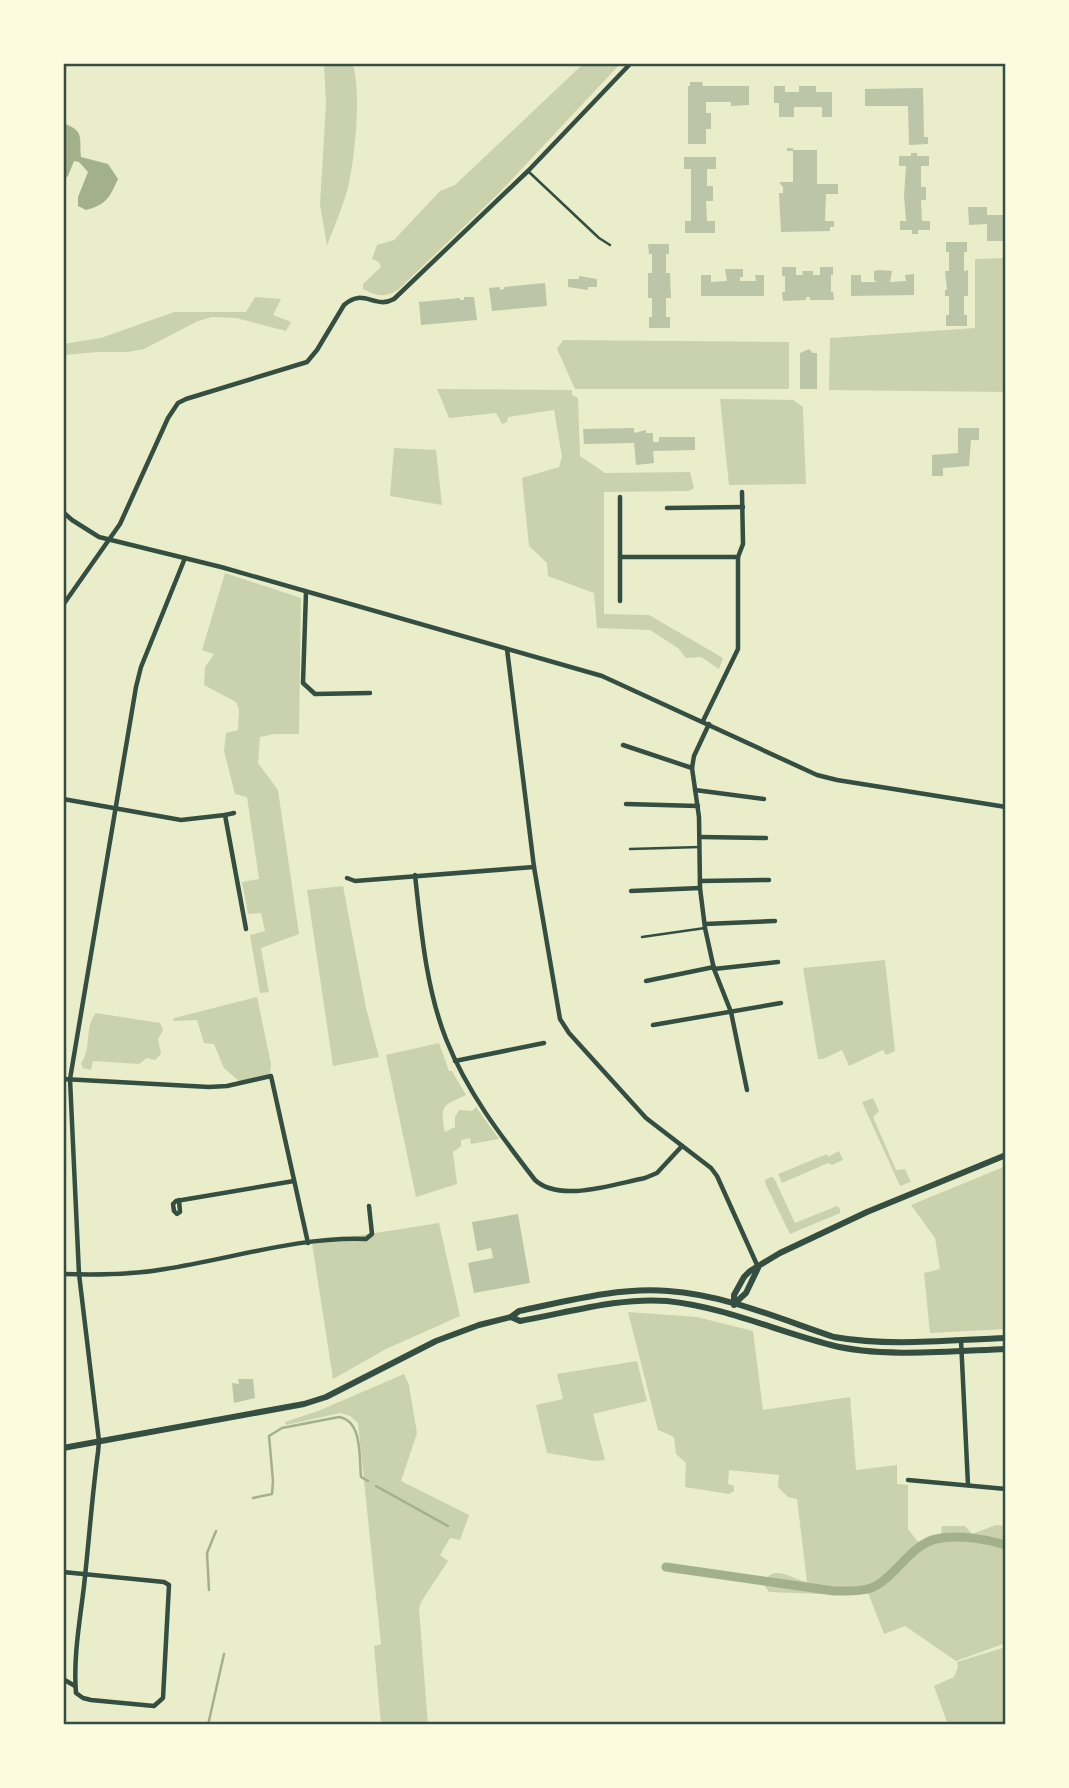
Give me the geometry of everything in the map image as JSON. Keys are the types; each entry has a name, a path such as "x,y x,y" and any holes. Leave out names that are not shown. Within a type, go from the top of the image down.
{"street":[{"path":"63,605 111,539 168,418 178,403 307,362 350,300 362,297 381,303 394,299 528,172 632,63"},
{"path":"703,721 738,649 738,557 743,544 742,492"},
{"path":"620,497 620,601"},
{"path":"667,508 743,507"},
{"path":"63,512 92,534 602,676 830,779 1006,807"},
{"path":"63,522 68,517"},
{"path":"620,556 738,557"},
{"path":"63,1573 85,1575 164,1582 169,1585 163,1698 154,1706 79,1697 75,1686 85,1575 99,1441 79,1274 70,1079 136,687 141,667 185,558"},
{"path":"306,592 303,682 315,694 370,693"},
{"path":"507,649 534,867 560,1019 646,1118 702,1160 717,1176 758,1268"},
{"path":"709,724 694,756 692,768 698,806 700,888 714,968 731,1012 747,1090"},
{"path":"623,745 692,768"},
{"path":"695,790 764,799"},
{"path":"63,799 181,820 234,813"},
{"path":"626,804 698,806"},
{"path":"225,815 246,929"},
{"path":"700,837 766,838"},
{"path":"347,878 355,881 534,867"},
{"path":"415,875 429,978 437,1014 455,1060 475,1098 541,1186 564,1192 645,1178 657,1173 682,1146"},
{"path":"700,881 769,880"},
{"path":"631,891 700,888"},
{"path":"705,926 775,921"},
{"path":"646,981 714,968 778,962"},
{"path":"653,1025 781,1003"},
{"path":"455,1060 544,1042"},
{"path":"63,1079 209,1087 227,1086 271,1076 308,1243"},
{"path":"731,1313 735,1303 746,1293 758,1268 780,1253 855,1217 1006,1155"},
{"path":"179,1200 294,1181"},
{"path":"63,1274 161,1270 308,1243 369,1238 372,1234 369,1206"},
{"path":"63,1448 304,1404 326,1396 436,1341 479,1325 511,1317 519,1311 627,1292 666,1291 735,1303 850,1340 912,1342 1006,1338"},
{"path":"511,1317 520,1321 627,1302 665,1301 731,1313 848,1348 874,1351 1006,1349"},
{"path":"961,1340 968,1485"},
{"path":"908,1480 1006,1489"},
{"path":"63,1679 75,1686"}],"lane":[{"path":"528,172 610,245"},
{"path":"630,849 700,847"},
{"path":"642,937 705,926"}],"shaded area":[{"path":"324,63 352,63 357,88 355,140 349,183 327,246 320,204 326,103"},
{"path":"584,63 621,63 501,191 398,290 380,295 363,289 363,284 381,267 379,262 372,259 377,245 394,240 440,191 455,185"},
{"path":"63,123 78,132 81,157 108,164 118,179 106,199 93,208 86,210 78,206 78,197 88,172 79,162 74,161 68,176 63,180 66,143"},
{"path":"1006,258 1006,392 829,390 830,338 975,328 975,259"},
{"path":"255,297 281,299 273,315 291,322 286,331 236,318 212,317 198,321 144,349 63,355 63,344 101,338 174,312 246,312"},
{"path":"563,340 789,342 789,389 575,389 557,349"},
{"path":"437,389 572,390 572,395 578,398 580,456 605,473 690,472 694,488 689,491 604,492 604,614 649,615 723,658 719,669 701,657 686,658 678,648 650,630 597,628 594,593 548,576 547,563 529,546 522,478 559,467 562,457 554,410 508,417 507,422 502,424 496,413 449,418"},
{"path":"720,399 793,400 803,407 806,484 729,485"},
{"path":"394,448 436,450 442,505 390,496"},
{"path":"225,573 301,598 299,734 260,737 258,763 278,790 299,934 261,948 269,992 260,993 250,935 265,931 261,913 248,914 242,882 259,879 247,797 235,794 224,751 226,733 238,730 239,709 236,702 204,685 205,667 214,654 202,650"},
{"path":"343,886 366,1008 379,1057 333,1066 307,890"},
{"path":"885,960 895,1051 886,1055 883,1050 849,1066 842,1050 818,1059 803,968"},
{"path":"257,997 271,1064 270,1075 241,1083 224,1068 214,1044 204,1043 197,1020 173,1021 174,1018"},
{"path":"96,1013 160,1023 163,1030 158,1039 161,1054 155,1060 147,1058 139,1064 93,1061 91,1070 83,1068 81,1063 86,1051 90,1024"},
{"path":"439,1043 449,1071 452,1071 466,1095 447,1104 443,1111 445,1132 455,1127 455,1117 459,1110 472,1111 476,1107 499,1139 471,1144 470,1138 461,1140 461,1146 453,1152 457,1184 416,1197 386,1055"},
{"path":"873,1098 879,1111 873,1117 896,1170 905,1169 911,1182 900,1186 862,1102"},
{"path":"839,1151 843,1160 832,1165 828,1163 782,1183 778,1174"},
{"path":"1006,1166 1006,1329 930,1333 924,1273 940,1269 935,1238 911,1205"},
{"path":"774,1178 795,1223 837,1206 840,1213 790,1234 766,1185 765,1180"},
{"path":"439,1223 460,1316 386,1349 333,1379 312,1243"},
{"path":"628,1312 697,1317 753,1331 763,1410 850,1397 856,1470 897,1465 897,1484 908,1485 908,1529 919,1543 932,1536 941,1535 942,1526 965,1526 972,1534 996,1525 1006,1526 1006,1643 956,1661 905,1626 884,1634 865,1585 846,1595 769,1592 763,1583 772,1574 783,1574 807,1582 797,1499 788,1497 778,1487 779,1475 729,1470 728,1484 734,1486 734,1491 729,1494 685,1487 686,1463 676,1454 674,1437 658,1430"},
{"path":"637,1361 647,1401 593,1414 605,1460 595,1461 547,1453 536,1405 563,1399 557,1374"},
{"path":"404,1374 409,1385 417,1433 401,1481 469,1515 460,1540 450,1538 440,1555 448,1561 419,1609 428,1725 379,1725 374,1646 381,1644 358,1423 350,1416 340,1413 286,1425 285,1422 318,1411"},
{"path":"1006,1647 1006,1725 948,1725 934,1686 954,1677 957,1662"}],"building":[{"path":"690,82 702,82 703,86 749,86 749,105 731,106 731,102 706,102 706,113 711,113 711,129 706,129 706,144 688,144"},
{"path":"774,86 785,86 785,92 799,92 799,86 816,86 816,92 832,92 832,117 822,117 822,107 794,107 794,117 779,117 779,103 774,103"},
{"path":"923,88 924,137 928,137 928,144 909,145 908,106 865,106 865,89"},
{"path":"787,148 817,150 817,184 838,184 838,194 826,194 825,221 834,221 834,227 830,227 830,231 781,232 779,193 783,193 783,187 779,182 793,182 793,151 787,151"},
{"path":"911,153 929,156 929,166 921,166 921,187 926,187 926,200 921,200 922,221 930,221 930,230 918,230 918,234 912,234 912,230 900,230 900,221 906,221 906,166 899,166 899,156 911,156"},
{"path":"684,157 716,157 716,169 707,169 707,186 713,186 713,201 706,201 707,221 715,221 715,233 685,233 685,221 691,221 691,169 684,169"},
{"path":"968,207 987,207 987,215 1006,215 1004,241 987,241 987,224 969,225"},
{"path":"946,242 967,242 964,271 968,270 968,296 964,296 964,315 967,315 967,326 946,326 949,296 945,296 945,271 949,271 949,252 946,252"},
{"path":"648,244 669,244 666,273 670,273 671,298 666,298 666,317 670,317 670,328 649,328 652,298 648,298 648,273 652,273 652,254 649,254"},
{"path":"782,267 796,267 796,275 803,275 802,271 813,271 813,275 820,275 820,267 833,267 831,292 834,300 810,300 810,297 806,297 806,300 783,301 785,276 782,276"},
{"path":"725,269 743,269 740,281 756,281 755,275 764,275 764,296 701,296 701,275 711,275 711,282 727,281"},
{"path":"874,271 892,271 890,282 906,281 905,275 914,274 914,295 851,296 851,275 861,275 861,282 877,282 874,280"},
{"path":"579,276 597,279 597,287 588,287 588,290 568,287 568,279 579,279"},
{"path":"545,283 547,306 492,311 489,288 500,287 500,290 504,287"},
{"path":"464,297 474,297 477,320 421,325 419,302 460,298 464,300"},
{"path":"809,349 817,353 817,389 800,389 800,353"},
{"path":"634,428 634,433 646,430 646,433 653,433 653,442 659,442 659,437 695,437 695,450 653,451 654,463 636,465 634,443 584,444 583,429"},
{"path":"958,428 979,428 979,440 971,440 969,466 943,468 943,476 932,476 932,455 958,453"},
{"path":"518,1214 530,1283 474,1293 468,1263 493,1258 491,1248 477,1251 472,1222"},
{"path":"238,1379 253,1379 255,1398 234,1403 232,1383 239,1384"}],"waterway":[{"path":"253,1498 272,1494 269,1436 282,1428 339,1417 347,1420 356,1433 361,1477 368,1481"},
{"path":"376,1486 448,1526"},
{"path":"209,1590 207,1553 216,1531"},
{"path":"666,1567 834,1591 857,1591 879,1584 918,1548 936,1539 971,1538 1006,1545"},
{"path":"208,1725 224,1654"}]}
